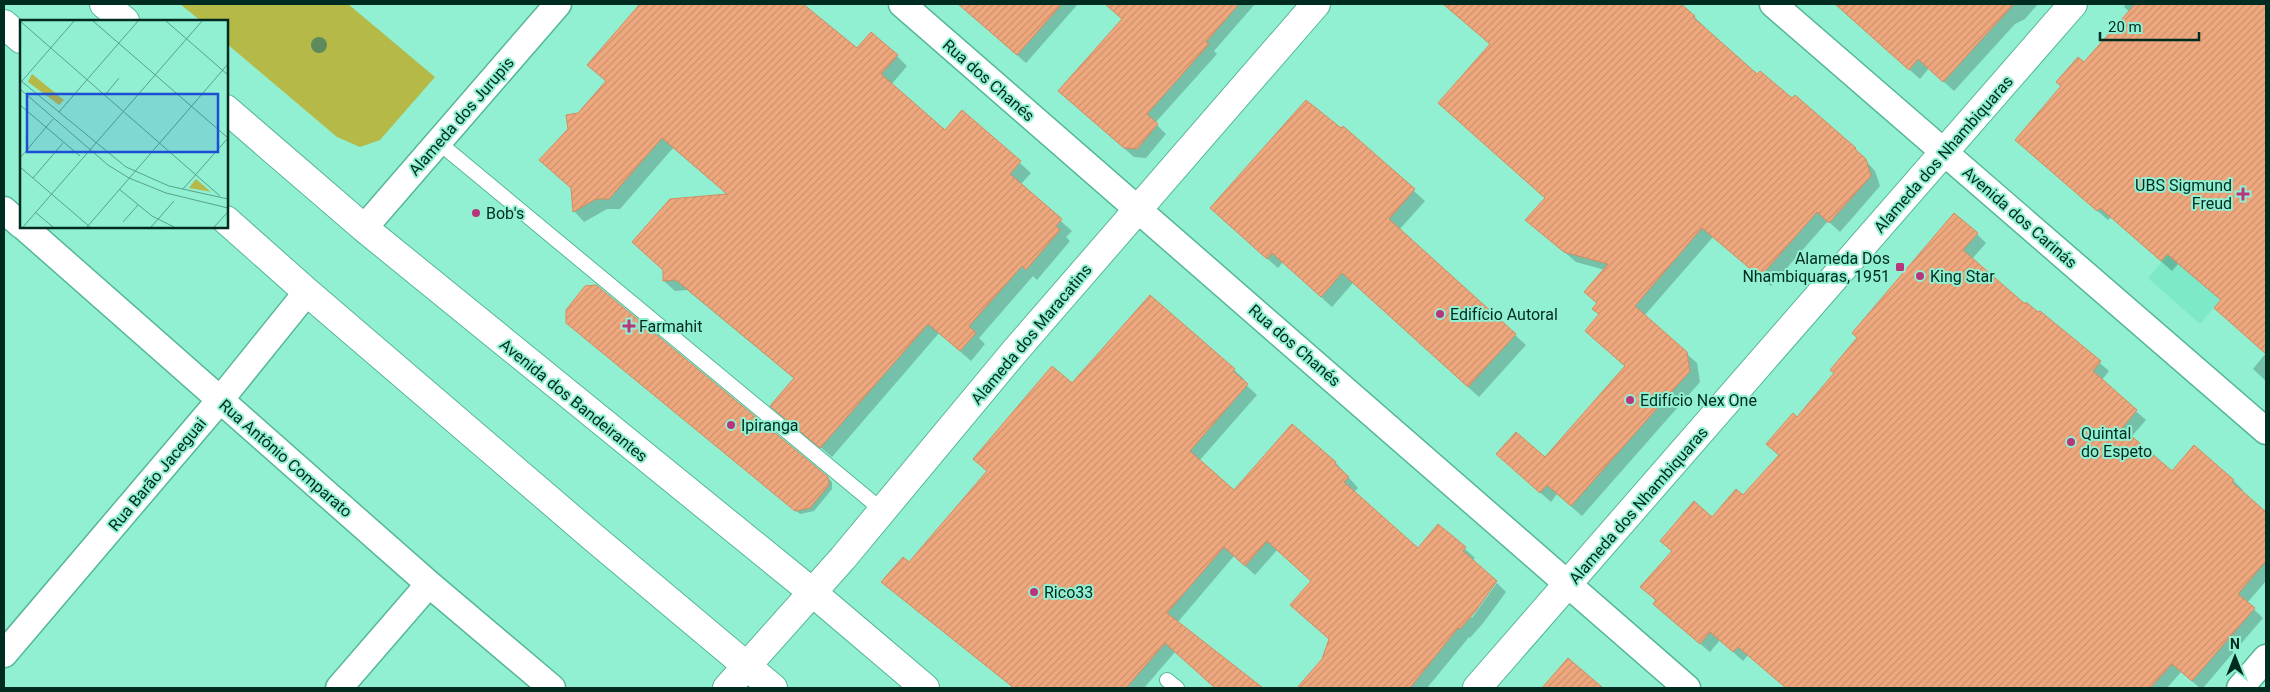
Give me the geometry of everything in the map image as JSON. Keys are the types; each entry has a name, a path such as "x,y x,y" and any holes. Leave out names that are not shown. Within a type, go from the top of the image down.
{"main road":[{"path":"104,4 124,20"},
{"name":"Alameda dos Maracatins","path":"727,688 883,511 1015,351 1316,4"},
{"name":"Alameda dos Nhambiquaras","path":"1477,688 2073,4"},
{"path":"4,24 20,38"},
{"name":"Avenida dos Bandeirantes","path":"228,111 364,228 812,592 925,688"},
{"path":"228,222 594,538 748,665 773,688"}],"street":[{"name":"Alameda dos Jurupis","path":"364,228 558,4"},
{"name":"Avenida dos Carinás","path":"1773,4 2266,431"},
{"name":"Rua dos Chanés","path":"917,8 1138,208 1687,688"},
{"name":"Rua Antônio Comparato","path":"25,228 429,584 552,688"},
{"name":"Rua Barão Jaceguai","path":"4,654 220,400 307,292"},
{"path":"339,688 429,584"},
{"path":"2240,688 2266,658"}],"lane":[{"path":"438,142 883,511"}],"shaded area":[{"path":"180,4 348,4 435,77 380,140 360,147 337,137 228,45 228,20 200,20"},
{"name":"UBS Sigmund Freud","path":"2266,141 2266,247 2200,324 2148,278"}],"building":[{"path":"640,4 803,4 857,48 871,32 898,55 881,74 945,130 962,110 1021,161 1010,174 1062,219 1056,226 1060,230 1026,270 1022,266 969,326 976,333 960,351 928,324 820,448 770,406 794,378 676,280 663,281 663,270 632,242 670,199 727,194 662,138 609,199 596,199 573,212 571,188 539,160 568,129 566,115 578,113 606,81 587,65"},
{"path":"958,4 1062,4 1017,55"},
{"path":"1105,4 1239,4 1206,42 1209,44 1147,114 1158,124 1137,149 1124,148 1058,91 1122,19"},
{"path":"1443,4 1681,4 1757,74 1760,71 1792,98 1795,95 1856,148 1866,159 1871,176 1829,223 1817,212 1760,277 1702,228 1635,306 1687,352 1690,371 1571,506 1547,485 1540,493 1496,454 1516,432 1545,457 1625,366 1585,331 1599,314 1592,309 1597,303 1584,292 1608,264 1564,252 1525,220 1545,198 1438,103 1490,44"},
{"path":"1835,4 2014,4 1943,82 1918,59 1909,70"},
{"path":"2135,4 2266,4 2266,354 2214,308 2221,300 2167,254 2161,261 2100,208 2097,211 2015,140 2061,86 2056,82 2078,57 2084,62"},
{"path":"1306,100 1341,128 1343,126 1415,189 1389,219 1516,334 1468,387 1342,273 1321,297 1272,253 1267,259 1210,208"},
{"path":"1954,213 1978,233 1963,250 2025,304 2026,302 2038,312 2040,311 2101,361 2093,371 2137,410 2122,428 2172,471 2194,445 2234,480 2232,482 2266,512 2266,561 2238,594 2255,608 2192,681 2172,664 2150,688 1786,688 1738,647 1733,652 1710,632 1700,644 1653,604 1656,600 1640,587 1672,551 1660,541 1694,501 1712,517 1736,489 1743,495 1779,455 1766,444 1793,413 1797,417 1834,373 1830,370 1857,338 1852,333"},
{"name":"Ipiranga","path":"596,285 828,477 829,485 810,508 795,511 566,323 566,310 585,286"},
{"path":"1150,295 1235,369 1233,371 1248,384 1190,451 1234,490 1292,424 1336,462 1335,464 1349,477 1344,482 1418,548 1438,524 1466,547 1463,551 1497,581 1475,612 1460,629 1458,628 1410,688 1297,688 1322,659 1329,639 1290,605 1311,581 1267,541 1245,566 1224,547 1167,613 1263,688 1215,688 1165,643 1126,688 1014,688 881,582 903,557 909,562 987,471 973,459 1052,366 1072,383"},
{"path":"1568,658 1603,688 1542,688"}],"place":[{"name":"UBS Sigmund Freud","path":"2243,194"},
{"name":"Bob's","path":"476,213"},
{"name":"Alameda Dos Nhambiquaras, 1951","path":"1900,267"},
{"name":"King Star","path":"1920,276"},
{"name":"Edifício Autoral","path":"1440,314"},
{"name":"Farmahit","path":"629,326"},
{"name":"Edifício Nex One","path":"1630,400"},
{"name":"Ipiranga","path":"731,425"},
{"name":"Quintal do Espeto","path":"2071,442"},
{"name":"Rico33","path":"1034,592"}]}
